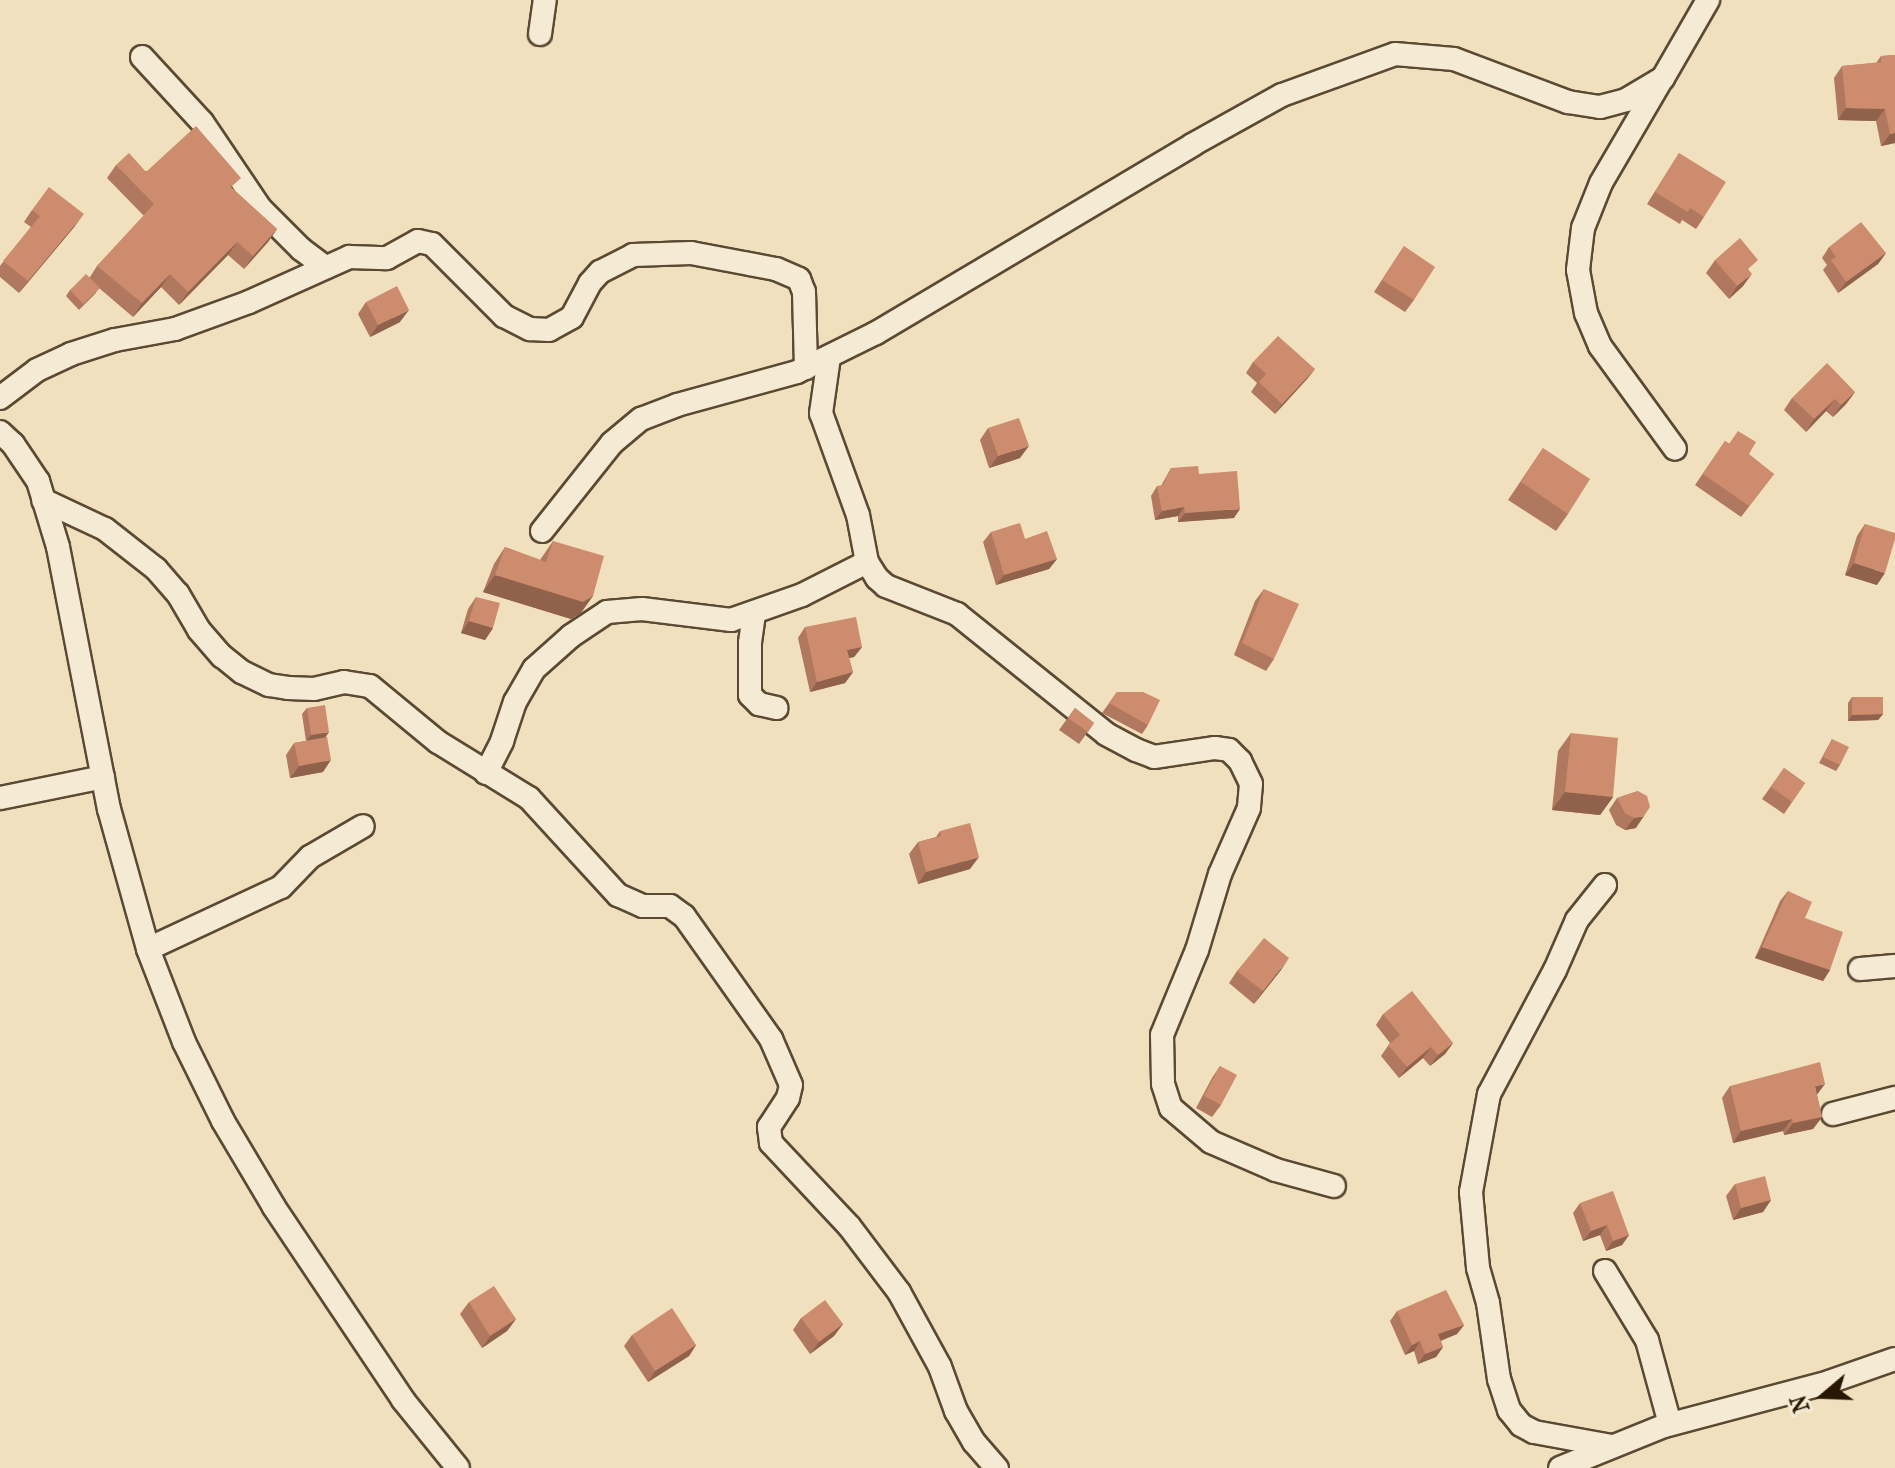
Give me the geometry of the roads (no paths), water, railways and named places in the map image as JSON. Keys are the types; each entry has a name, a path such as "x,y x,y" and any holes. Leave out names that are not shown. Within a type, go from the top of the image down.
{"street":[{"path":"540,34 545,0"},
{"path":"1675,449 1600,346 1586,313 1578,270 1583,228 1601,183 1708,0"},
{"path":"542,531 612,443 641,419 677,405 806,368 829,357 956,289 1192,145 1282,95 1395,54 1454,59 1568,102 1600,107 1626,100 1663,78"},
{"path":"142,57 184,99 260,208 301,249 325,267"},
{"path":"0,398 37,370 71,354 216,315 325,267 361,255 372,260 387,258 418,241 432,244 504,316 530,329 549,330 572,317 590,283 600,272 633,255 691,253 757,264 799,279 804,292 806,368"},
{"path":"829,357 821,413 858,515 867,562 886,586 957,614 1120,742 1154,757 1215,748 1229,750 1240,761 1251,784 1249,808 1220,874 1197,950 1162,1035 1163,1084 1171,1108 1211,1142 1276,1170 1334,1186"},
{"path":"0,432 13,444 38,481 71,608 103,777 148,949 184,1042 245,1158 403,1400 458,1468"},
{"path":"43,500 105,529 156,569 178,594 199,630 222,656 242,672 269,685 288,688 314,689 344,682 370,686 438,742 529,798 618,895 643,906 670,906 684,916 771,1039 788,1076 791,1085 788,1098 769,1127 771,1143 849,1226 899,1292 940,1367 956,1411 985,1457 997,1468"},
{"path":"486,773 495,758 515,702 534,669 571,636 607,612 642,609 731,620 802,595 867,562"},
{"path":"754,614 750,695 759,704 777,708"},
{"path":"0,798 103,777"},
{"path":"148,949 281,887 310,857 363,826"},
{"path":"1605,885 1577,920 1555,970 1489,1094 1471,1192 1478,1268 1488,1303 1499,1379 1509,1410 1521,1425 1534,1432 1611,1446"},
{"path":"1860,969 1895,966"},
{"path":"1833,1114 1895,1098"},
{"path":"1605,1271 1627,1302 1647,1340 1670,1424"},
{"path":"1560,1468 1670,1424 1829,1382 1895,1359"}]}
